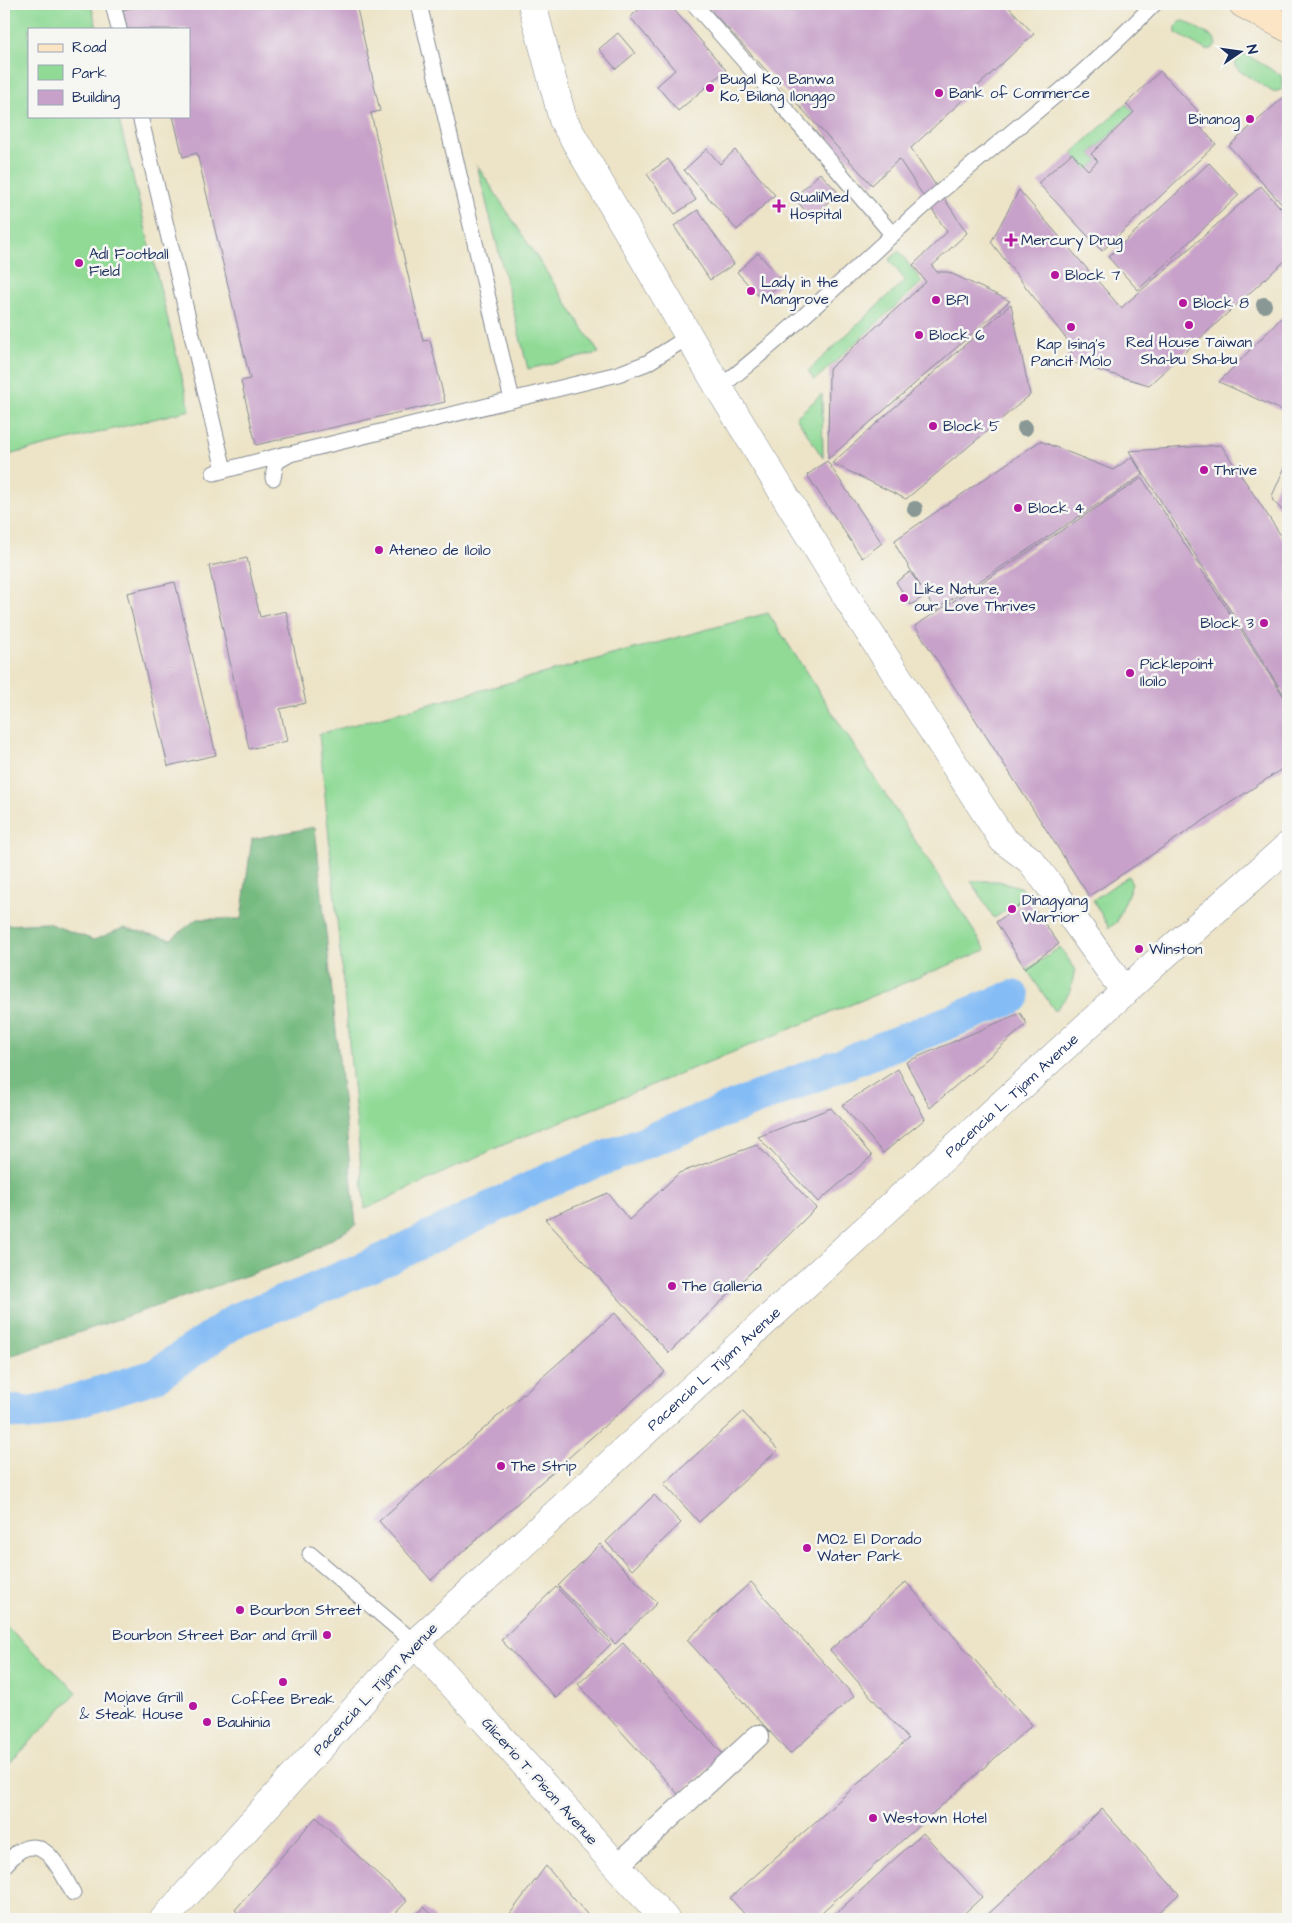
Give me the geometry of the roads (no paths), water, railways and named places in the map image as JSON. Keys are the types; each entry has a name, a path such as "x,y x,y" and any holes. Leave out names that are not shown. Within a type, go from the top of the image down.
{"main road":[{"path":"1243,4 1288,28"}],"street":[{"path":"532,4 563,120 688,337 858,615 1003,840 1030,860 1125,992"},
{"name":"Pacencia L. Tijam Avenue","path":"164,1919 415,1642 1125,992 1288,846"},
{"name":"Glicerio T. Pison Avenue","path":"415,1642 665,1919"},
{"path":"617,1866 758,1736"}],"lane":[{"path":"113,4 119,28"},
{"path":"419,4 512,400"},
{"path":"694,4 892,234"},
{"path":"719,388 756,359 892,234 1099,59 1154,4"},
{"path":"140,118 219,472 630,370 688,337"},
{"path":"273,478 276,462 290,454"},
{"path":"310,1554 415,1642"},
{"path":"4,1866 18,1852 25,1849 33,1846 46,1850 73,1893"}],"waterway":[{"path":"4,1410 32,1414 155,1376 238,1319 302,1295 388,1258 544,1182 1013,997"}],"place":[{"name":"Bugal Ko, Banwa Ko, Bilang Ilonggo","path":"710,88"},
{"name":"Bank of Commerce","path":"939,93"},
{"name":"Binanog","path":"1250,119"},
{"name":"QualiMed Hospital","path":"779,206"},
{"name":"Mercury Drug","path":"1011,240"},
{"name":"AdI Football Field","path":"79,263"},
{"name":"Block 7","path":"1055,275"},
{"name":"Lady in the Mangrove","path":"751,291"},
{"name":"BPI","path":"936,300"},
{"name":"Block 8","path":"1183,303"},
{"name":"Red House Taiwan Sha-bu Sha-bu","path":"1189,325"},
{"name":"Kap Ising's Pancit Molo","path":"1071,327"},
{"name":"Block 6","path":"919,335"},
{"name":"Block 5","path":"933,426"},
{"name":"Thrive","path":"1204,470"},
{"name":"Block 4","path":"1018,508"},
{"name":"Ateneo de Iloilo","path":"379,550"},
{"name":"Like Nature, our Love Thrives","path":"904,598"},
{"name":"Block 3","path":"1264,623"},
{"name":"Picklepoint Iloilo","path":"1130,673"},
{"name":"Dinagyang Warrior","path":"1012,909"},
{"name":"Winston","path":"1139,949"},
{"name":"The Galleria","path":"672,1286"},
{"name":"The Strip","path":"501,1466"},
{"name":"MO2 El Dorado Water Park","path":"807,1548"},
{"name":"Bourbon Street","path":"240,1610"},
{"name":"Bourbon Street Bar and Grill","path":"327,1635"},
{"name":"Coffee Break","path":"283,1682"},
{"name":"Mojave Grill & Steak House","path":"193,1706"},
{"name":"Bauhinia","path":"207,1722"},
{"name":"Westown Hotel","path":"873,1818"}]}
